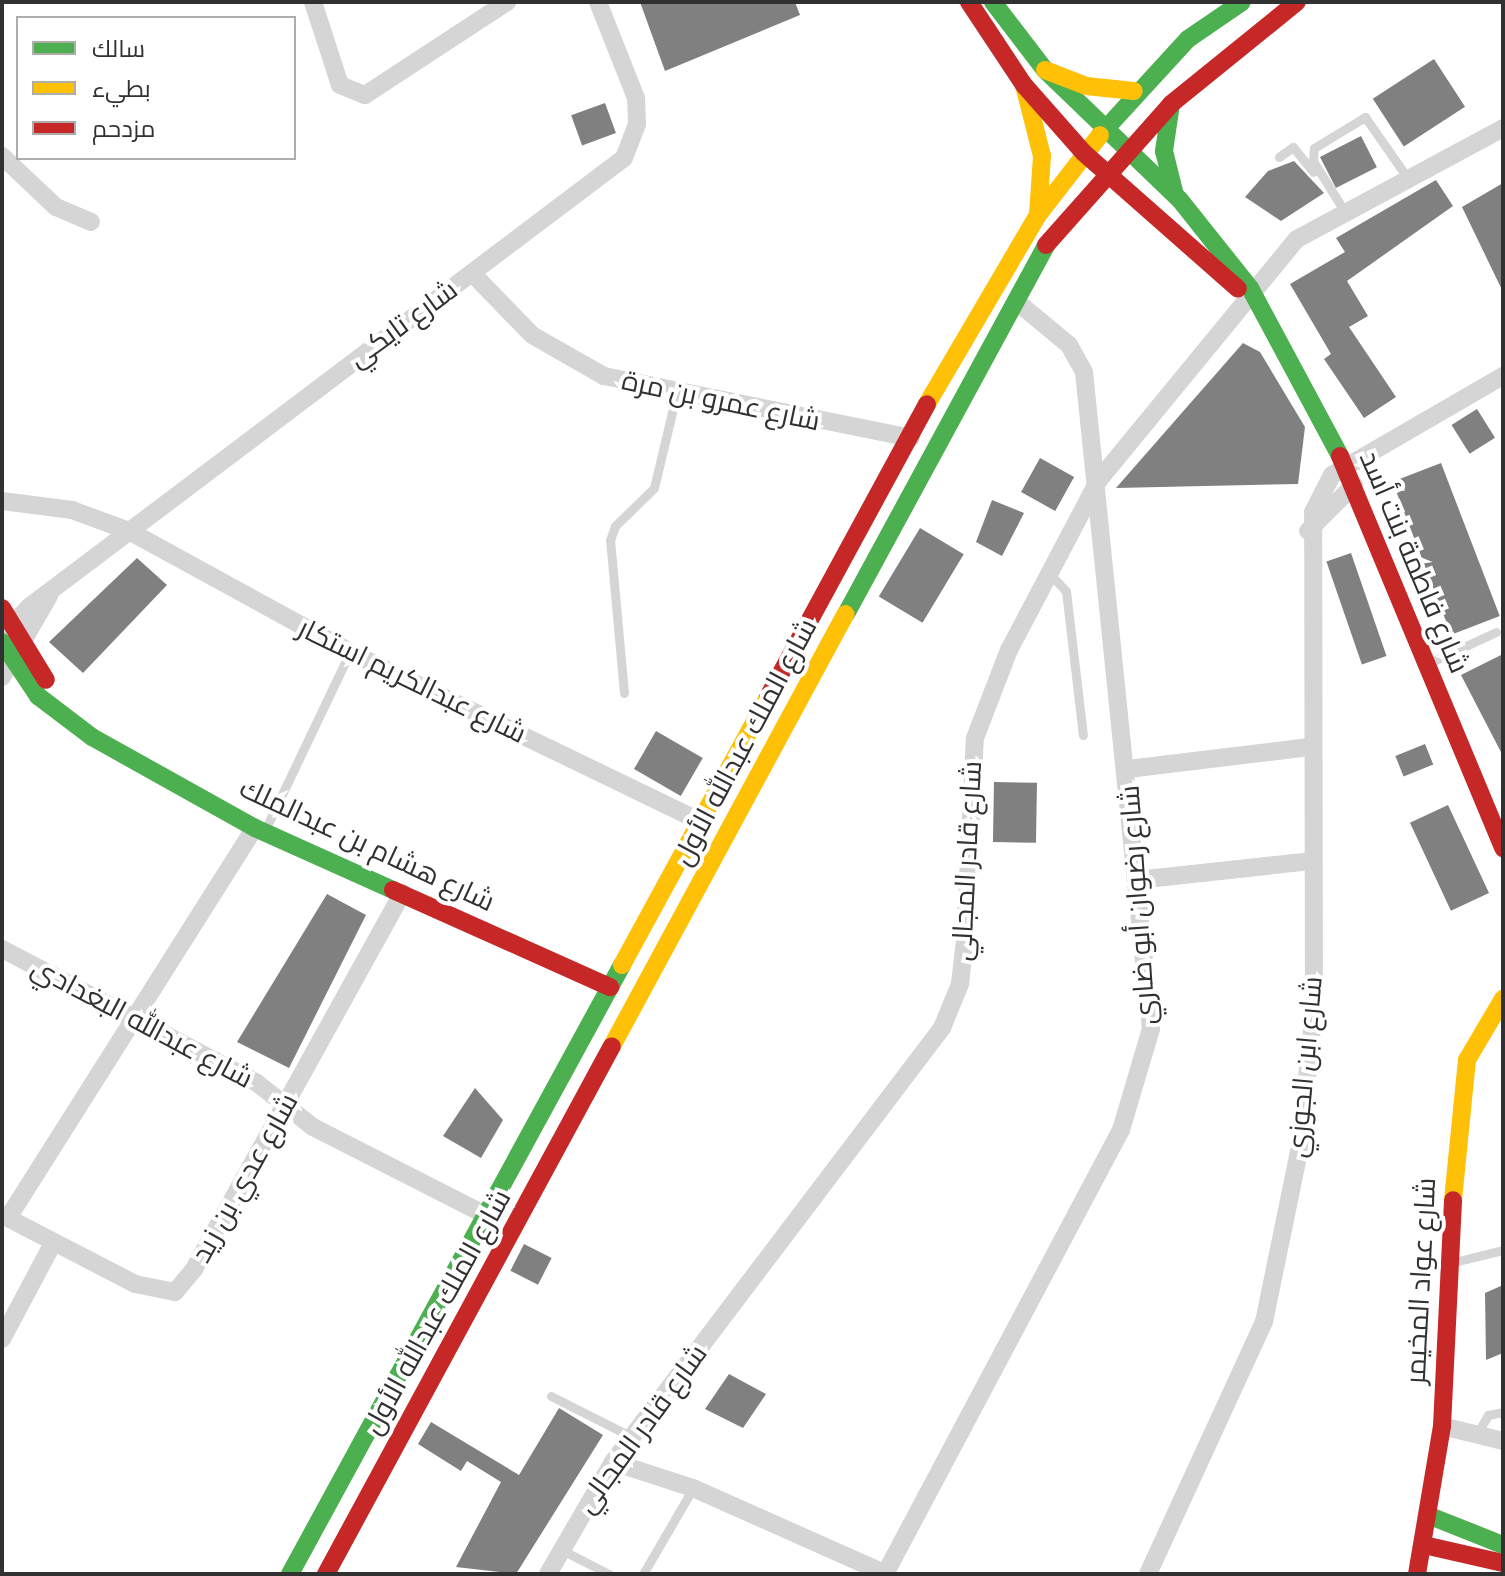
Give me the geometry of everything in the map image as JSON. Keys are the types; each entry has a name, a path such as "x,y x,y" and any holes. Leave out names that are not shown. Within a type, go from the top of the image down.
{"main road":[{"path":"969,2 1024,85 1042,156 1038,215"},
{"name":"شارع فاطمة بنت أسد","path":"993,2 1045,70 1103,131 1175,195 1251,296 1354,485 1503,848"},
{"name":"شارع الملك عبدالله الأول","path":"290,1574 488,1216 700,821 1038,215 1134,91 1188,39 1242,2"},
{"name":"شارع الملك عبدالله الأول","path":"326,1574 1049,239 1106,172 1171,104 1297,2"},
{"path":"1045,70 1086,86 1134,91"},
{"name":"شارع فاطمة بنت أسد","path":"1024,85 1084,153 1251,296"},
{"path":"1171,104 1164,151 1175,195"},
{"name":"شارع هشام بن عبدالملك","path":"4,628 106,741"},
{"name":"شارع هشام بن عبدالملك","path":"4,628 7,670 38,696 106,741 260,830 610,987"},
{"name":"شارع عواد المخيمر","path":"1417,1574 1430,1516 1442,1426 1446,1264 1467,1060 1501,1004"},
{"path":"1430,1516 1503,1545"},
{"path":"1424,1545 1503,1563"}],"street":[{"path":"313,2 340,85 365,95 507,2"},
{"name":"شارع تايكي","path":"4,628 472,273 599,183 634,140 632,79 598,2"},
{"name":"شارع قادر المجالي","path":"548,1574 559,1548 613,1462 942,1028 965,940 975,738 1048,571 1098,481 1297,239 1341,210 1503,128"},
{"path":"2,156 56,207 91,222"},
{"name":"شارع عمرو بن مرة","path":"472,273 554,351 604,376 676,396 911,438"},
{"name":"شارع رضوان أبو ضاري","path":"886,1574 1121,1130 1151,1029 1098,481 1081,363 1016,301"},
{"name":"شارع ابن الجوزي","path":"1148,1574 1264,1322 1281,1253 1314,1009 1308,531 1323,484 1345,466 1503,376"},
{"path":"1308,531 1354,485"},
{"name":"شارع عبدالكريم استكار","path":"2,501 72,510 129,531 350,652 700,821"},
{"name":"شارع تايكي","path":"7,670 50,593"},
{"path":"1128,769 1310,747"},
{"path":"5,1217 260,830"},
{"path":"1137,880 1313,861"},
{"name":"شارع عدي بن زيد","path":"5,1217 143,1287 175,1292 286,1106 402,893"},
{"name":"شارع عبدالله البغدادي","path":"2,949 286,1106 313,1127 488,1216"},
{"path":"2,1339 53,1243"},
{"path":"1442,1426 1503,1441"},
{"path":"613,1462 693,1488 886,1574"}],"lane":[{"path":"1341,210 1313,161 1314,148 1365,117 1407,177"},
{"path":"1279,157 1299,150 1341,210"},
{"path":"624,693 610,540 615,526 654,488 676,396"},
{"path":"1048,571 1066,591 1083,735"},
{"path":"1427,664 1496,632"},
{"path":"260,830 350,652"},
{"path":"1446,1264 1503,1250"},
{"path":"551,1396 634,1438"},
{"path":"1477,1434 1488,1415 1503,1412"},
{"path":"643,1574 693,1488"},
{"path":"559,1548 609,1574"}],"building":[{"path":"640,2 795,2 800,15 665,71"},
{"path":"1434,59 1465,107 1404,147 1373,99"},
{"path":"605,103 616,133 582,145 571,115"},
{"path":"1361,136 1377,167 1336,188 1320,157"},
{"path":"1294,161 1324,193 1281,221 1245,197 1268,171"},
{"path":"1436,180 1453,206 1347,281 1368,316 1349,327 1396,397 1364,418 1324,359 1331,354 1290,284 1345,252 1336,238"},
{"path":"1503,183 1503,292 1462,207"},
{"path":"1243,343 1260,352 1305,427 1298,484 1116,488"},
{"path":"1477,409 1495,438 1470,454 1452,425"},
{"path":"1040,458 1074,477 1055,511 1021,492"},
{"path":"1441,463 1500,616 1451,635 1392,482"},
{"path":"992,500 1024,513 1002,556 976,542"},
{"path":"920,528 964,554 923,623 879,597"},
{"path":"1351,553 1386,656 1362,665 1326,561"},
{"path":"137,558 167,585 83,673 49,642"},
{"path":"1503,654 1503,756 1461,675"},
{"path":"656,731 703,758 681,796 634,769"},
{"path":"1425,744 1433,764 1404,776 1395,756"},
{"path":"994,782 1037,783 1036,843 993,842"},
{"path":"1448,805 1489,893 1451,911 1410,823"},
{"path":"327,894 366,915 289,1068 237,1042"},
{"path":"475,1088 503,1120 481,1158 443,1136"},
{"path":"524,1244 552,1258 538,1285 510,1271"},
{"path":"1503,1285 1503,1353 1486,1360 1485,1293"},
{"path":"729,1374 766,1394 743,1428 705,1409"},
{"path":"559,1408 603,1435 516,1574 456,1567 501,1482 467,1461 461,1471 418,1444 431,1422 519,1475"}],"traffic: fast":[{"path":"993,2 1045,70 1180,200 1250,288 1340,456"},
{"path":"1100,135 1188,39 1242,2"},
{"path":"1171,104 1164,151 1175,195"},
{"path":"846,614 1046,245"},
{"path":"2,642 38,696 92,737 255,828 393,890"},
{"path":"290,1574 622,965"},
{"path":"1430,1516 1503,1545"}],"traffic: slow":[{"path":"1045,70 1086,86 1134,91"},
{"path":"1024,85 1042,156 1038,215"},
{"path":"927,404 1038,215 1100,135"},
{"path":"612,1046 846,614"},
{"path":"622,965 768,697"},
{"path":"1453,1200 1467,1060 1503,999"}],"traffic: jam":[{"path":"969,2 1024,85 1084,153 1238,289"},
{"path":"1046,245 1171,104 1297,2"},
{"path":"768,697 927,404"},
{"path":"1340,456 1503,848"},
{"path":"2,608 46,680"},
{"path":"393,890 610,987"},
{"path":"326,1574 612,1046"},
{"path":"1417,1574 1442,1426 1453,1200"},
{"path":"1424,1545 1503,1563"}]}
